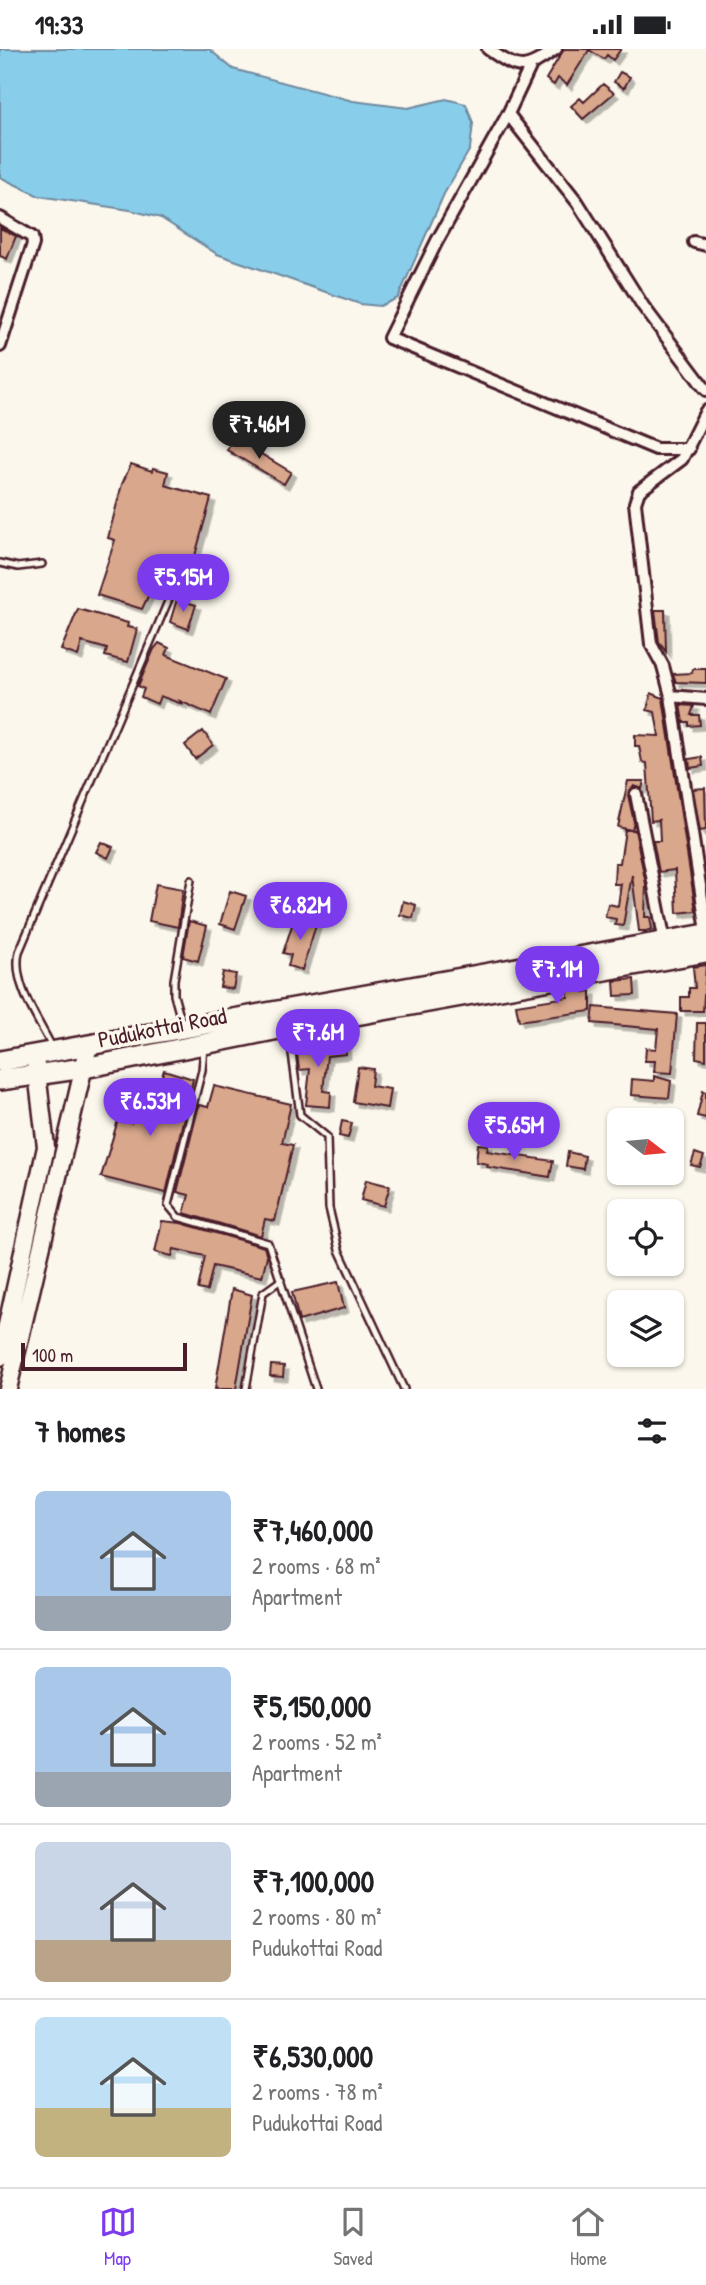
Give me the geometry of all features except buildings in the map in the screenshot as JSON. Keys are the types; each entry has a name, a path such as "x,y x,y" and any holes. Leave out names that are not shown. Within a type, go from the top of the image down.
{"highway":[{"name":"Pudukottai Road","path":"0,1080 84,1068 289,1027 706,935"},
{"name":"Pudukottai Road","path":"0,1061 183,1027 505,978 706,952"}],"street":[{"path":"488,49 521,68 530,67 556,49"},
{"path":"530,67 508,114 437,241 389,338 656,449 689,449"},
{"path":"508,114 578,203 643,306 706,390"},
{"path":"0,218 32,237 33,244 0,346"},
{"path":"694,242 706,245"},
{"path":"706,411 682,459 639,491 635,503 651,644 663,666 671,697 706,925"},
{"path":"671,697 706,699"},
{"path":"636,794 665,942"},
{"path":"8,1389 89,1045"},
{"path":"0,1357 46,1147 34,1055"}],"lane":[{"path":"0,563 18,567 42,564"},
{"path":"55,1051 19,978 16,965 19,953 169,599"},
{"path":"183,1027 178,1016 174,980 191,880"},
{"path":"289,1027 300,1115 322,1132 329,1145 329,1208 339,1250 404,1389"},
{"path":"204,1043 202,1070 168,1205 178,1217 264,1240 271,1247 316,1389"},
{"path":"246,1389 263,1293 281,1280"}],"water":[{"path":"0,49 209,49 233,69 353,101 408,108 446,99 466,104 473,123 470,149 444,194 398,298 380,306 360,304 217,254 161,218 130,210 39,196 0,177"}]}
